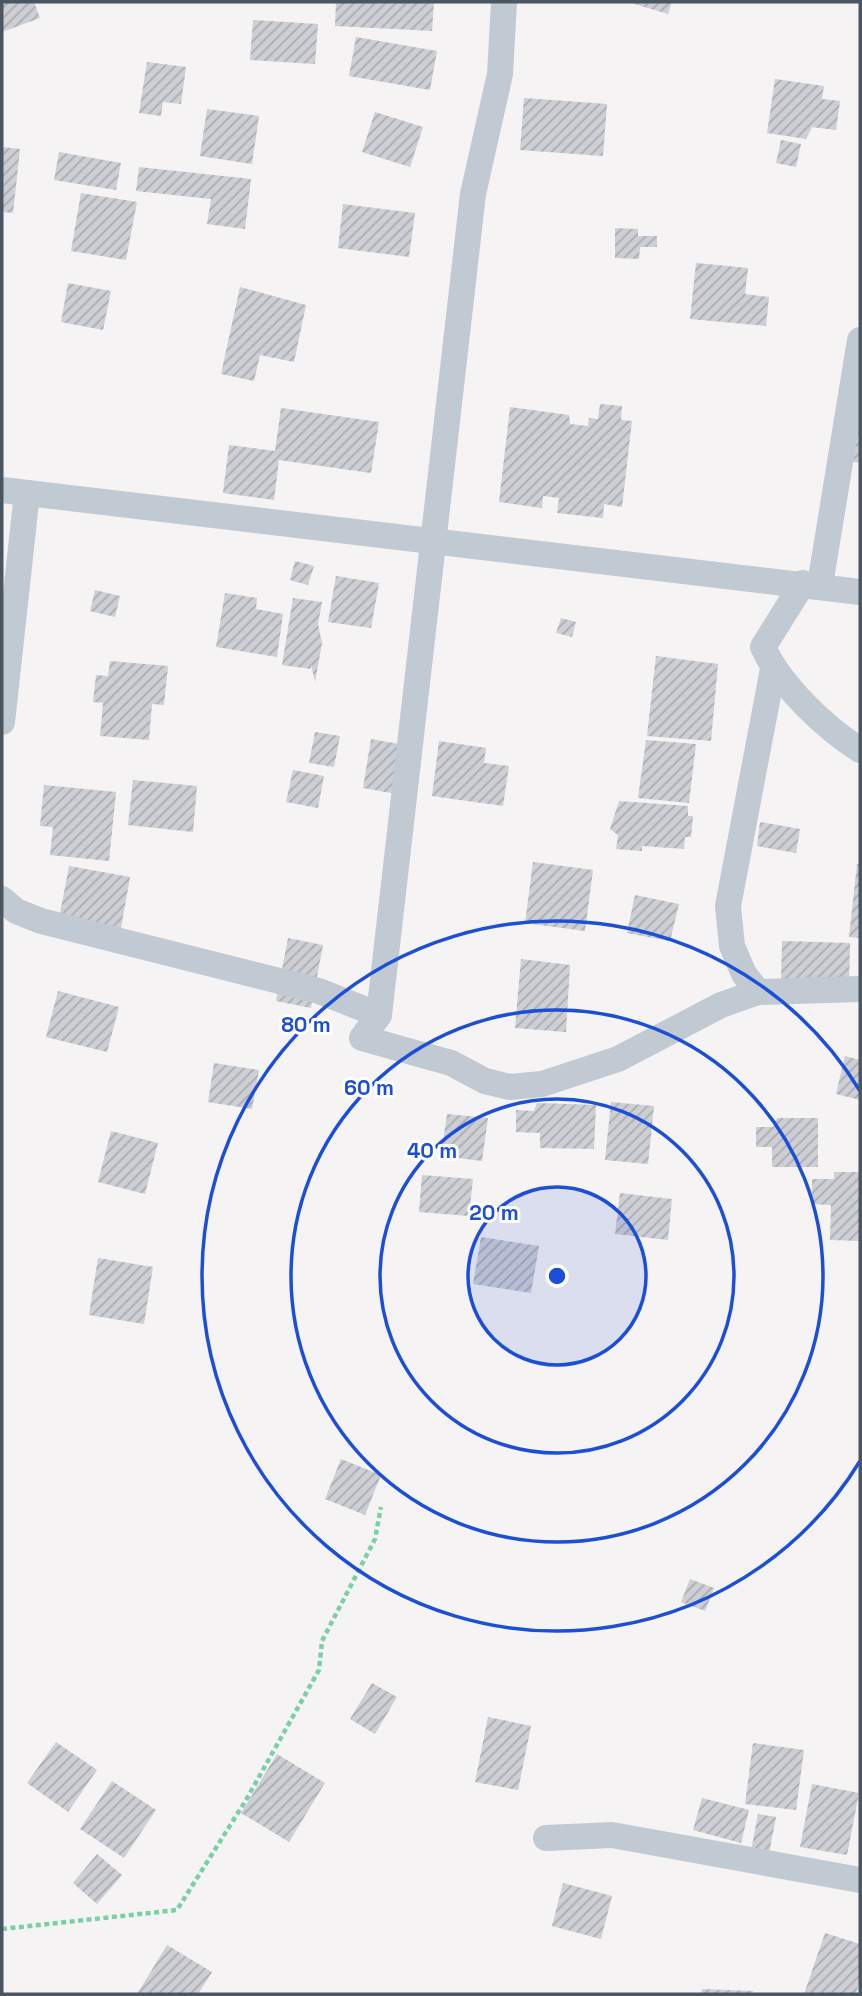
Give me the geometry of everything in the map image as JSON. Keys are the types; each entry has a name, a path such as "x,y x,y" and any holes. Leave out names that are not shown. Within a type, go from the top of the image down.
{"street":[{"path":"505,2 500,74 473,194 431,541 379,1015 362,1038 428,1056 485,1081 510,1087 542,1084 618,1059 721,1005 758,992 860,989"},
{"path":"860,340 811,584 763,647 773,669 839,737 860,750"},
{"path":"2,722 14,492 811,584 860,592"},
{"path":"758,992 744,974 732,946 728,906 773,669"},
{"path":"2,899 16,911 41,921 320,991 379,1015"},
{"path":"545,1838 612,1835 860,1880"}],"path":[{"path":"2,1929 177,1910 246,1800 319,1670 322,1642 375,1539 381,1507"}],"building":[{"path":"2,2 34,2 40,18 2,32"},
{"path":"336,2 434,2 432,31 335,26"},
{"path":"628,2 672,2 668,14"},
{"path":"253,20 318,24 315,64 250,60"},
{"path":"356,37 437,51 430,90 349,76"},
{"path":"147,62 186,67 181,104 163,102 161,116 139,113"},
{"path":"775,79 824,86 822,99 840,101 836,130 812,127 806,139 767,133"},
{"path":"524,98 607,104 603,156 520,150"},
{"path":"207,109 259,116 252,164 200,156"},
{"path":"375,112 423,127 410,167 362,152"},
{"path":"781,140 801,144 796,167 776,163"},
{"path":"2,147 20,149 13,213 2,212"},
{"path":"59,152 121,163 116,190 54,180"},
{"path":"139,167 251,179 245,229 207,224 211,199 136,191"},
{"path":"81,193 137,202 126,260 71,251"},
{"path":"343,204 415,213 409,257 338,248"},
{"path":"615,228 638,229 638,236 657,236 657,247 640,247 639,259 615,258"},
{"path":"696,263 748,268 745,294 769,297 766,326 690,319"},
{"path":"68,283 111,291 103,330 61,322"},
{"path":"240,287 306,305 294,362 260,355 254,381 221,374"},
{"path":"860,382 860,463 848,461"},
{"path":"600,404 622,406 621,420 632,421 622,507 604,504 603,518 557,513 559,498 543,496 542,508 499,502 510,407 569,415 570,424 588,426 589,418 598,419"},
{"path":"281,408 379,422 371,473 279,460 274,500 223,493 229,445 275,451"},
{"path":"295,561 314,566 308,585 290,580"},
{"path":"336,576 379,583 371,628 328,622"},
{"path":"95,590 120,596 115,617 90,611"},
{"path":"225,593 257,598 256,609 283,614 277,657 216,647"},
{"path":"293,598 322,602 318,624 322,643 315,682 311,664 311,669 282,665"},
{"path":"561,618 576,622 572,637 556,633"},
{"path":"656,656 718,664 711,741 647,736"},
{"path":"110,661 168,666 164,705 152,704 149,740 100,736 103,703 93,702 96,675 108,676"},
{"path":"315,732 340,736 334,767 309,763"},
{"path":"371,739 416,747 408,796 363,788"},
{"path":"646,740 696,744 689,803 638,798"},
{"path":"439,741 486,748 484,763 509,766 503,806 432,796"},
{"path":"293,770 324,776 318,808 286,802"},
{"path":"133,780 197,786 193,832 128,825"},
{"path":"44,785 116,792 109,861 50,855 53,827 40,826"},
{"path":"619,801 688,806 688,816 693,816 691,837 685,837 684,849 642,846 642,851 616,849 618,835 610,829"},
{"path":"760,822 800,829 796,853 757,846"},
{"path":"533,862 593,870 585,931 525,923"},
{"path":"857,864 860,864 860,938 849,937"},
{"path":"69,866 130,877 118,945 56,935"},
{"path":"635,895 679,904 670,941 627,933"},
{"path":"288,938 323,945 311,1008 276,1001"},
{"path":"782,941 850,943 849,985 781,983"},
{"path":"521,959 570,965 566,1032 515,1028"},
{"path":"58,991 119,1007 107,1052 46,1037"},
{"path":"845,1056 860,1060 860,1100 836,1094"},
{"path":"214,1063 259,1070 252,1109 208,1102"},
{"path":"611,1102 654,1106 648,1164 605,1160"},
{"path":"537,1103 596,1105 594,1149 540,1148 540,1133 516,1132 516,1110 534,1111"},
{"path":"447,1114 488,1118 482,1161 441,1156"},
{"path":"777,1118 818,1118 818,1167 772,1167 772,1147 756,1147 756,1127 773,1127"},
{"path":"111,1131 158,1143 145,1194 98,1182"},
{"path":"834,1172 860,1172 860,1241 830,1240 831,1205 812,1204 812,1179 834,1179"},
{"path":"422,1175 473,1179 469,1216 419,1212"},
{"path":"620,1193 672,1199 668,1240 615,1234"},
{"path":"481,1237 539,1246 531,1293 473,1284"},
{"path":"98,1258 153,1267 144,1324 89,1315"},
{"path":"341,1459 381,1475 365,1515 325,1499"},
{"path":"690,1579 714,1588 705,1611 681,1602"},
{"path":"372,1683 397,1697 375,1734 350,1719"},
{"path":"488,1717 531,1726 518,1790 475,1782"},
{"path":"56,1742 97,1770 68,1812 27,1783"},
{"path":"753,1743 804,1750 796,1810 745,1804"},
{"path":"277,1754 325,1783 289,1842 241,1813"},
{"path":"112,1781 156,1810 124,1858 80,1829"},
{"path":"812,1784 859,1793 847,1855 800,1847"},
{"path":"702,1798 749,1810 741,1843 693,1830"},
{"path":"758,1814 776,1817 769,1854 751,1851"},
{"path":"97,1854 122,1875 97,1904 73,1883"},
{"path":"563,1883 612,1896 601,1939 552,1926"},
{"path":"825,1933 860,1944 860,1981 856,1994 804,1994"},
{"path":"167,1945 212,1972 198,1994 137,1994"},
{"path":"702,1989 753,1991 752,1994 701,1994"}]}
